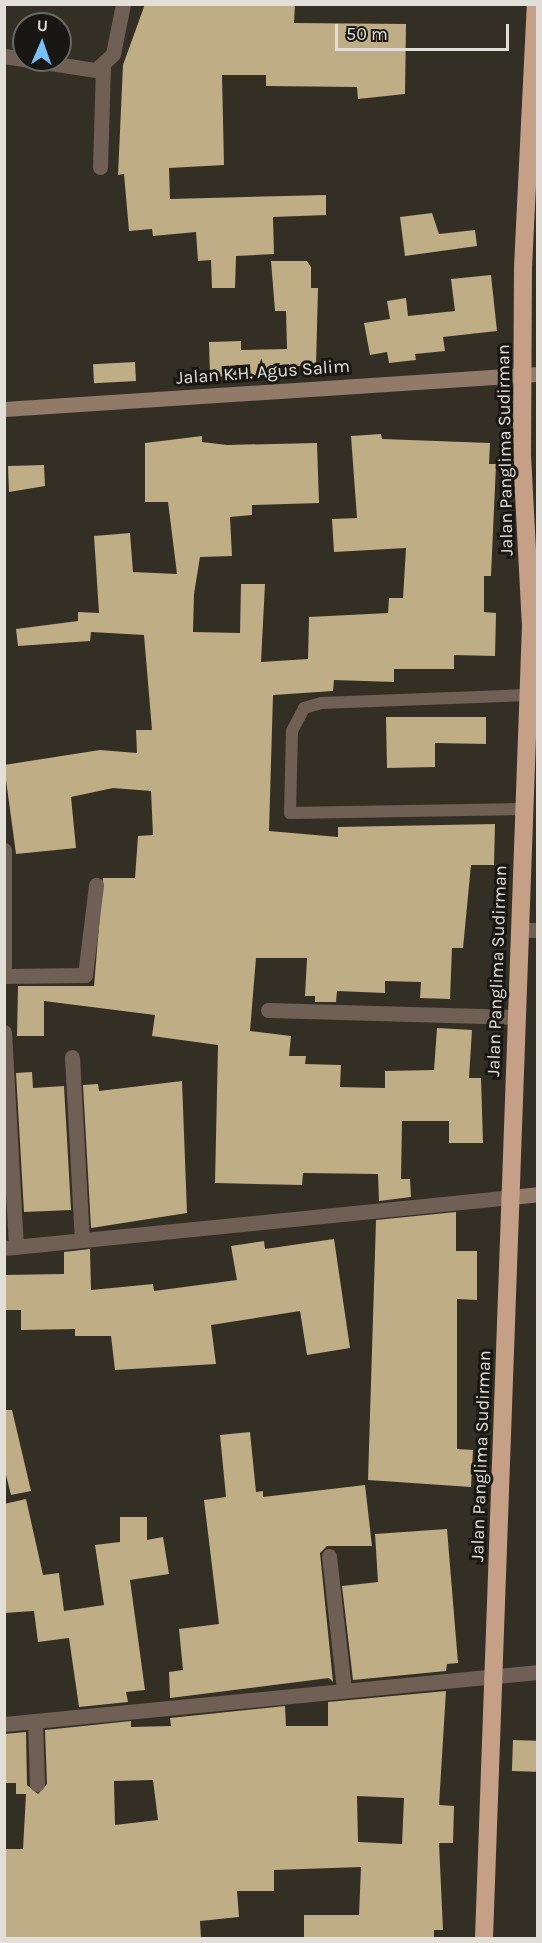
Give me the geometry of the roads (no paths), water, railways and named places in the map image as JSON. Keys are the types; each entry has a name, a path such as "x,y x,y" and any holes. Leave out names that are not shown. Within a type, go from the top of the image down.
{"highway":[{"name":"Jalan Panglima Sudirman","path":"484,1938 519,930 524,809 532,732 528,695 533,671 531,374 523,267 536,4"}],"street":[{"path":"100,167 103,67 113,54 123,4"},
{"path":"4,56 77,72 103,67"},
{"name":"Jalan K.H. Agus Salim","path":"4,409 531,374"},
{"path":"4,850 4,967"},
{"path":"4,976 85,975 96,885"},
{"path":"519,930 537,930"},
{"path":"268,1010 517,1017"},
{"path":"4,1032 10,1247 537,1194"},
{"path":"72,1057 82,1240"},
{"path":"329,1556 344,1689"},
{"path":"4,1724 344,1689 537,1672"},
{"path":"35,1721 37,1784"}],"lane":[{"path":"524,809 290,813 292,731 304,708 321,703 528,695"}]}
